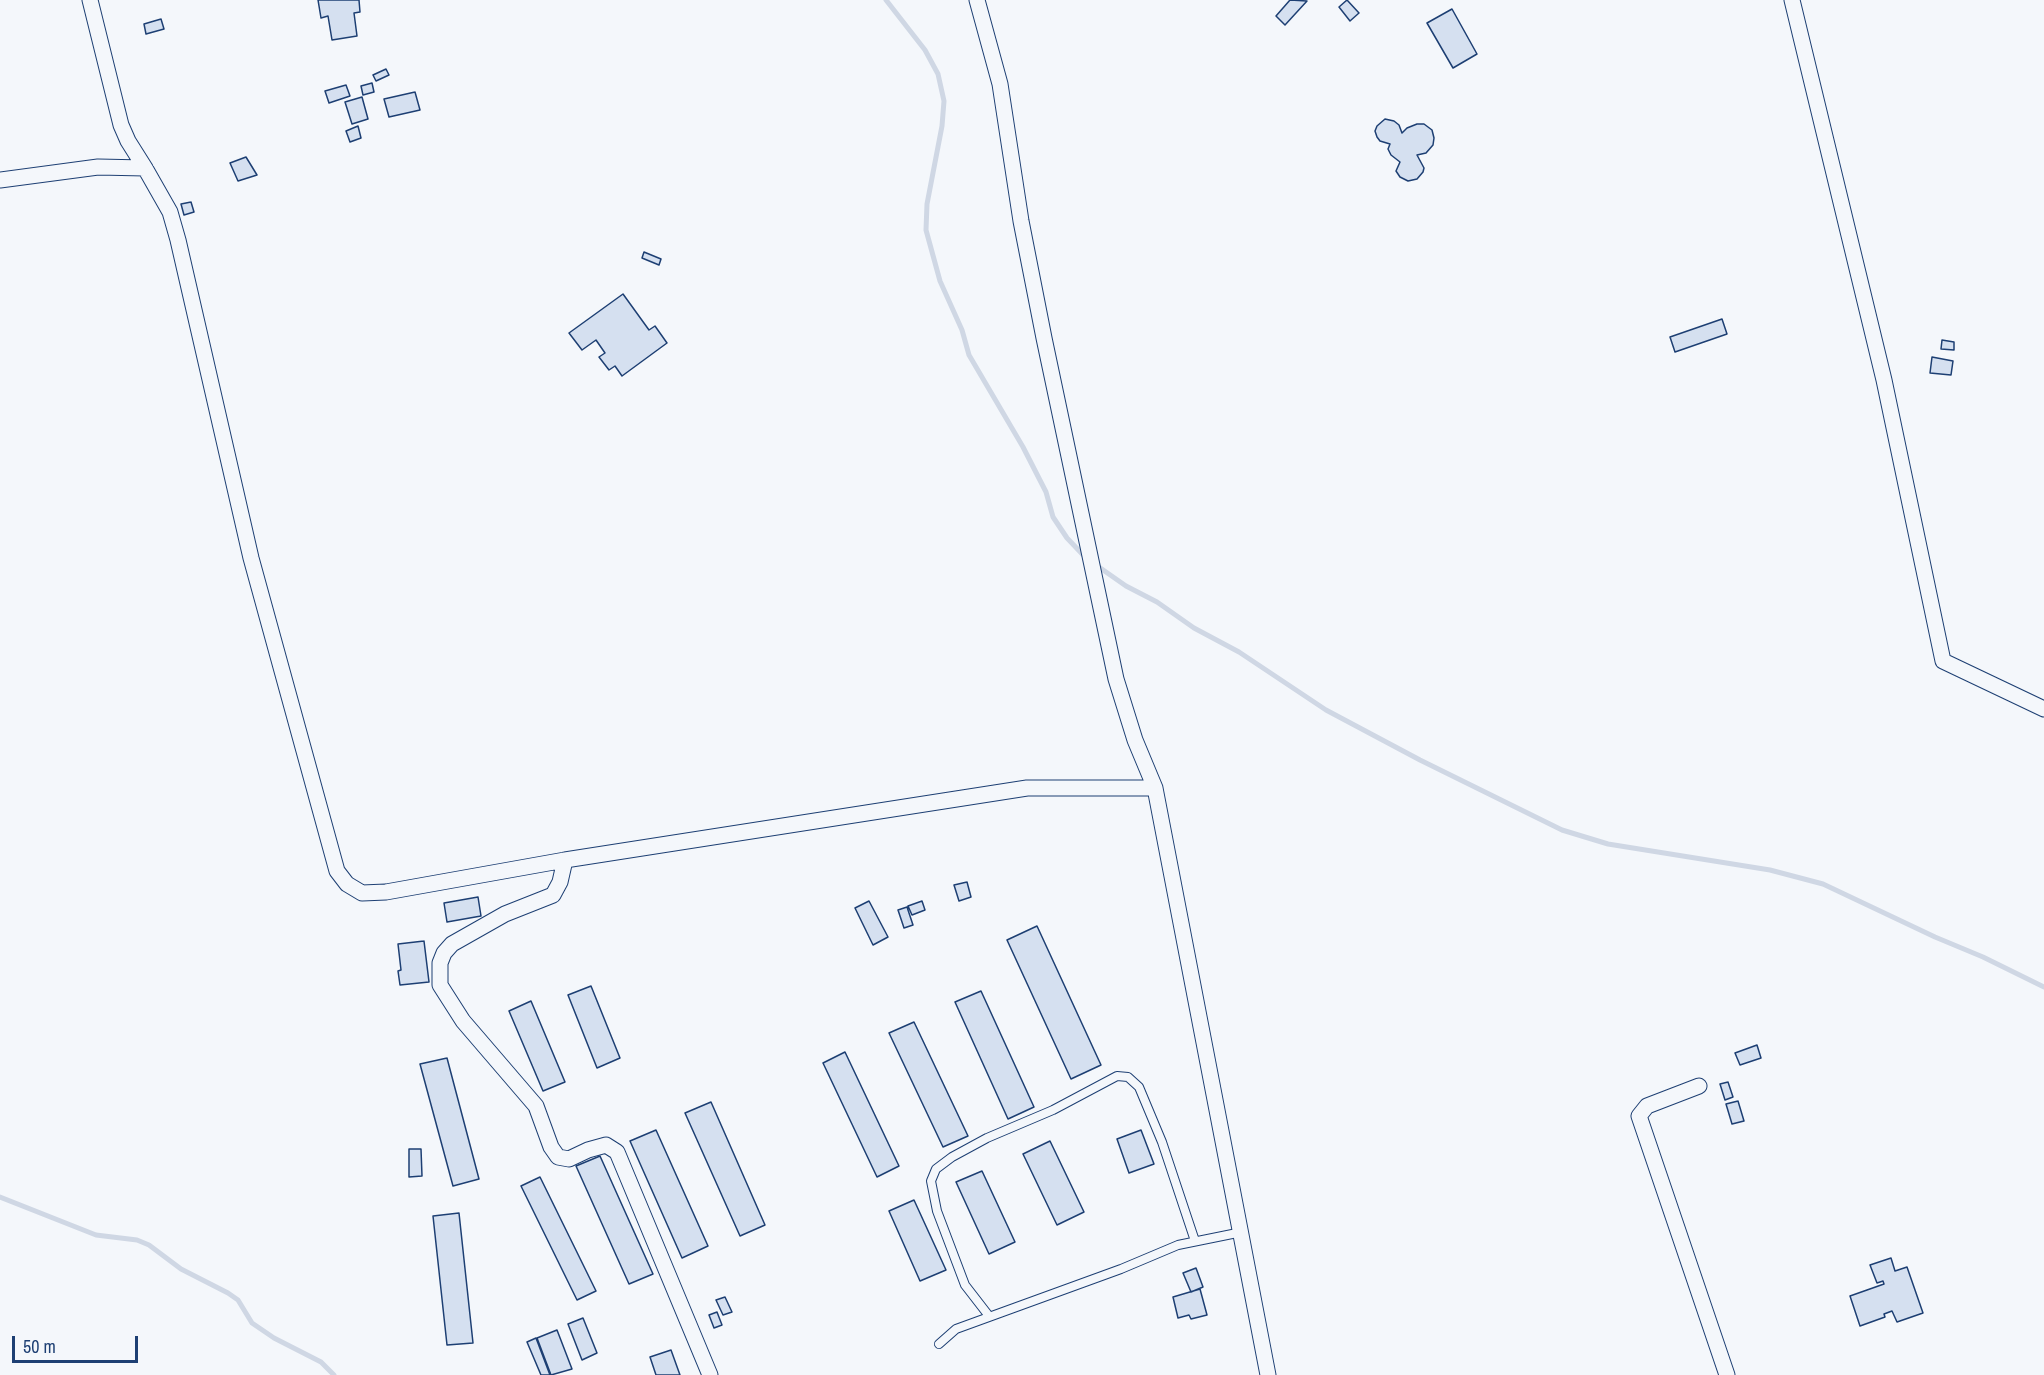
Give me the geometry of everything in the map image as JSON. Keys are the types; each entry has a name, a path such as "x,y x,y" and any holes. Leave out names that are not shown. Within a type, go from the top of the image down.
{"street":[{"path":"90,0 121,125 170,212 251,558 337,871 347,884 362,893 374,892 1027,788 1155,788"},
{"path":"977,0 1000,84 1021,221 1116,679 1135,740 1155,788 1268,1375"},
{"path":"1792,0 1884,380 1943,661 2044,709"},
{"path":"0,180 98,167 145,168"},
{"path":"565,860 560,882 553,895 505,914 453,944 444,953 440,963 440,985 464,1021 536,1106 551,1147 558,1157 569,1160 606,1144 617,1152 710,1375"},
{"path":"1699,1086 1647,1106 1639,1116 1727,1375"}],"lane":[{"path":"989,1316 965,1285 938,1211 931,1181 936,1169 952,1157 987,1138 1053,1110 1117,1076 1128,1077 1139,1088 1162,1142 1195,1241"},
{"path":"939,1344 956,1329 1110,1273 1178,1245 1242,1232"}],"building":[{"path":"318,0 359,0 360,12 354,13 357,36 332,40 328,16 321,18"},
{"path":"1290,0 1307,1 1285,25 1276,16"},
{"path":"1347,0 1359,13 1350,21 1339,7"},
{"path":"1452,9 1477,54 1453,68 1427,23"},
{"path":"161,19 164,29 146,34 144,24"},
{"path":"386,69 389,75 376,81 373,75"},
{"path":"372,83 374,92 363,95 361,86"},
{"path":"346,85 350,96 329,103 325,91"},
{"path":"415,92 420,110 389,117 384,99"},
{"path":"362,97 368,119 352,124 345,102"},
{"path":"1385,119 1399,125 1402,133 1417,124 1424,124 1432,130 1433,145 1426,153 1417,155 1424,168 1417,179 1408,181 1400,177 1396,171 1400,162 1391,155 1388,149 1390,144 1380,141 1377,137 1375,131 1377,126"},
{"path":"358,126 361,138 350,142 346,131"},
{"path":"246,157 257,175 238,181 230,163"},
{"path":"191,202 194,212 184,215 181,204"},
{"path":"644,252 661,259 659,265 642,258"},
{"path":"623,294 649,330 655,326 667,343 622,376 615,366 609,370 599,357 605,353 596,340 582,350 569,333"},
{"path":"1722,319 1727,334 1675,352 1670,337"},
{"path":"1942,340 1954,342 1954,350 1941,349"},
{"path":"1932,357 1953,361 1951,375 1930,373"},
{"path":"967,882 971,897 959,901 954,885"},
{"path":"478,897 481,916 447,922 444,903"},
{"path":"869,901 888,937 873,945 855,908"},
{"path":"922,901 925,910 912,915 908,906"},
{"path":"907,907 913,925 904,928 898,910"},
{"path":"1037,926 1101,1065 1071,1079 1007,940"},
{"path":"424,941 429,982 400,985 398,944"},
{"path":"591,986 620,1058 597,1068 568,995"},
{"path":"981,991 1034,1107 1008,1119 955,1002"},
{"path":"531,1001 565,1082 543,1091 509,1011"},
{"path":"914,1022 968,1136 943,1147 889,1033"},
{"path":"1757,1045 1761,1058 1740,1065 1735,1053"},
{"path":"845,1052 899,1166 877,1177 823,1063"},
{"path":"447,1058 479,1179 453,1186 420,1064"},
{"path":"1728,1082 1733,1097 1725,1100 1720,1084"},
{"path":"1738,1101 1744,1121 1732,1124 1726,1104"},
{"path":"711,1102 765,1225 740,1236 685,1113"},
{"path":"656,1130 708,1246 682,1258 630,1141"},
{"path":"1141,1130 1154,1164 1129,1173 1117,1139"},
{"path":"1050,1141 1084,1212 1057,1225 1023,1154"},
{"path":"409,1149 421,1149 422,1176 409,1177"},
{"path":"600,1156 653,1274 629,1284 576,1166"},
{"path":"982,1171 1015,1242 989,1254 956,1182"},
{"path":"540,1177 596,1291 577,1300 521,1186"},
{"path":"914,1200 946,1270 920,1281 889,1211"},
{"path":"459,1213 473,1343 447,1345 433,1216"},
{"path":"1891,1258 1895,1271 1907,1267 1923,1313 1897,1322 1892,1311 1884,1314 1885,1317 1860,1326 1850,1296 1884,1284 1883,1281 1877,1283 1870,1265"},
{"path":"1196,1268 1203,1287 1191,1292 1183,1273"},
{"path":"1200,1289 1207,1315 1191,1319 1189,1315 1178,1318 1173,1297"},
{"path":"725,1297 732,1312 723,1315 716,1300"},
{"path":"717,1312 722,1325 714,1328 709,1315"},
{"path":"583,1318 597,1353 582,1360 568,1324"},
{"path":"557,1330 572,1369 551,1375 537,1338"},
{"path":"536,1338 550,1375 541,1375 527,1342"},
{"path":"671,1350 680,1375 656,1375 650,1357"}],"waterway":[{"path":"886,0 925,50 938,74 944,101 942,126 927,204 926,230 940,281 962,330 969,355 1023,447 1046,492 1053,517 1067,538 1086,558"},
{"path":"1096,565 1126,586 1157,602 1194,628 1239,652 1326,710 1420,760 1562,830 1608,844 1770,870 1823,884 2044,987"},
{"path":"0,1197 96,1235 137,1240 149,1245 181,1269 238,1300 252,1323 274,1338 321,1362 334,1375"}]}
